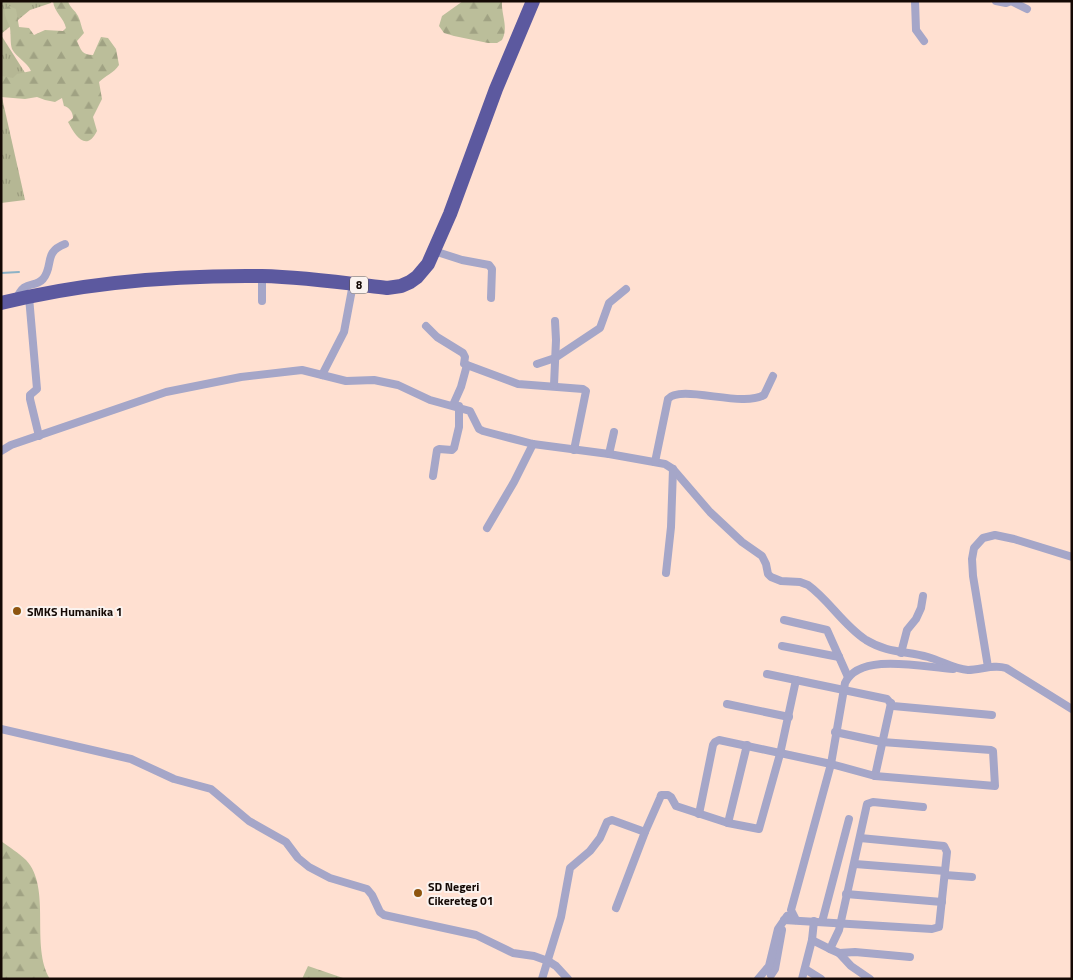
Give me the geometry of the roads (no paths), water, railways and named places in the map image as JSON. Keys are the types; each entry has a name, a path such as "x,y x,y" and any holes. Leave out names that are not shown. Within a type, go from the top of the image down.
{"highway":[{"name":"8","path":"1,304 81,287 145,280 262,276 300,278 387,288 401,286 410,282 422,271 434,251 450,214 496,89 533,1"}],"street":[{"path":"916,1 916,30 924,41"},
{"path":"996,1 1006,3 1011,1 1027,10"},
{"path":"39,436 30,399 30,395 37,388 23,288 42,280 54,249 65,244"},
{"path":"434,251 489,266 492,270 491,298"},
{"path":"262,276 262,301"},
{"path":"322,375 344,332 353,284"},
{"path":"537,364 555,358 600,328 609,303 626,289"},
{"path":"554,385 555,321"},
{"path":"426,326 437,337 463,354 465,357 464,364 510,382 584,389 586,391 574,450"},
{"path":"433,476 437,450 452,450 454,448 459,427 456,406 467,365"},
{"path":"1,451 11,445 166,392 196,385 302,370 346,381 387,382 430,400 470,411 479,429 483,431 532,444 609,454 665,464 672,469 710,512 742,542 762,556 768,574 771,577 781,581 800,582 808,585 845,623 866,640 884,649 926,656 962,669"},
{"path":"655,462 670,396 694,395 754,399 764,395 773,376"},
{"path":"609,454 614,432"},
{"path":"487,528 514,482 532,444"},
{"path":"666,573 671,527 672,469"},
{"path":"988,668 973,576 972,559 974,548 983,538 995,535 1014,539 1072,558"},
{"path":"901,653 907,630 916,619 921,608 923,596"},
{"path":"784,620 827,630 848,676"},
{"path":"782,646 839,657"},
{"path":"758,979 769,966 778,929 791,910 831,764 843,689 848,676 869,666 892,663 942,669 975,670 1002,666 1072,709"},
{"path":"767,674 887,699 893,706 992,715"},
{"path":"616,908 661,795 668,795 676,806 699,814 728,823 759,829 780,754 796,680"},
{"path":"727,704 789,717"},
{"path":"875,776 891,704"},
{"path":"1,728 131,759 158,773 211,789 249,821 286,842 298,858 309,867 330,878 366,889 372,895 380,912 386,916 464,931 491,941 512,953 534,956 548,961 556,966 568,979"},
{"path":"699,814 715,742 719,740 831,764 875,776 995,786 993,752 991,750 882,742 835,732"},
{"path":"728,823 747,745"},
{"path":"830,949 835,941 840,923 868,802 923,807"},
{"path":"802,979 849,819"},
{"path":"542,979 560,917 570,868 590,851 600,838 607,822 612,820 646,832"},
{"path":"782,923 796,920 935,929 940,925 945,873 946,852 944,846 860,838"},
{"path":"855,864 972,877"},
{"path":"846,894 942,902"},
{"path":"791,910 796,920"},
{"path":"771,975 781,942 782,923"},
{"path":"812,940 839,953 851,966 870,979"},
{"path":"839,953 855,952 910,957"},
{"path":"805,969 821,979"}],"waterway":[{"path":"1,273 19,272"}],"place":[{"name":"SMKS Humanika 1","path":"17,611"},
{"name":"SD Negeri Cikereteg 01","path":"418,893"}]}
